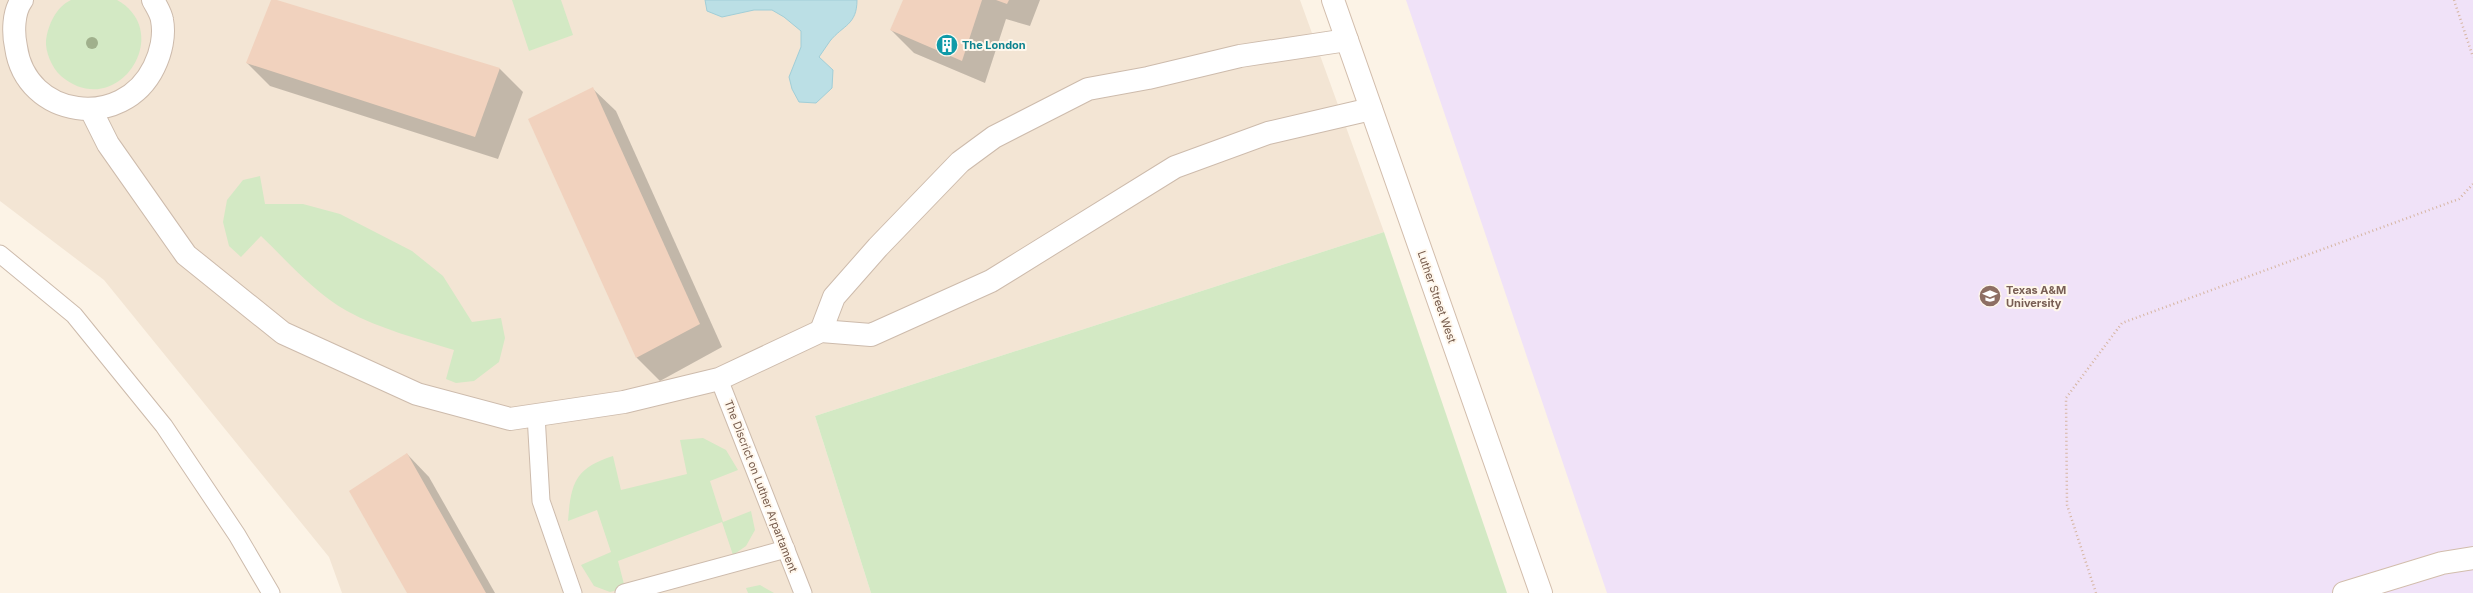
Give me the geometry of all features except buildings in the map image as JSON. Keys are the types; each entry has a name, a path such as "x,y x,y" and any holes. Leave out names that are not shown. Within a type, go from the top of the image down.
{"street":[{"path":"22,0 7,30 18,62 35,88 60,105 90,110 122,102 147,81 161,52 162,19 153,0"},
{"name":"Luther Street West","path":"1333,0 1541,593"},
{"path":"821,331 834,297 878,248 960,162 994,137 1088,89 1148,78 1240,56 1347,40"},
{"path":"90,110 108,144 186,255 283,333 417,394 510,419 624,402 719,379 821,331 871,335 991,281 1175,167 1268,132 1371,110"},
{"path":"2344,593 2442,563 2473,558"}],"lane":[{"path":"0,254 74,315 164,426 237,535 271,593"},
{"name":"The Discrict on Luther Arpartament","path":"719,379 802,593"},
{"path":"536,415 542,501 573,593"},
{"path":"624,593 786,549"}],"path":[{"path":"2454,0 2473,57"},
{"path":"2096,593 2067,505 2066,398 2122,324 2459,199 2473,184"}],"shaded area":[{"name":"The London","path":"0,0 1300,0 1384,232 815,416 871,593 342,593 329,557 104,280 0,201"},
{"name":"Texas A&M University","path":"1406,0 2473,0 2473,593 1607,593"}],"green space":[{"path":"71,0 117,0 134,15 141,32 140,51 132,68 118,81 101,89 82,88 61,76 52,64 48,55 46,40 51,23 61,7"},
{"path":"512,0 561,0 573,35 529,51"},
{"path":"260,176 265,204 303,204 340,214 412,251 443,276 472,322 501,318 505,338 499,362 474,381 456,383 446,379 454,350 413,338 373,323 335,304 313,286 261,236 241,257 229,246 223,222 227,200 243,180"},
{"path":"1384,232 1507,593 871,593 815,416"},
{"path":"703,438 726,450 738,470 710,481 723,522 751,511 755,530 746,546 733,555 722,522 618,561 625,588 610,592 594,586 581,565 611,552 597,510 568,521 571,496 577,479 590,466 613,456 621,490 687,474 680,440"},
{"path":"760,585 774,593 748,593 746,588"}],"water":[{"path":"705,0 857,0 855,15 852,20 830,41 819,57 833,70 832,88 816,103 799,102 792,89 789,77 801,47 801,31 784,17 772,10 754,10 722,17 707,11"}],"place":[{"name":"The London","path":"947,45"},
{"name":"Texas A&M University","path":"1990,296"}]}
